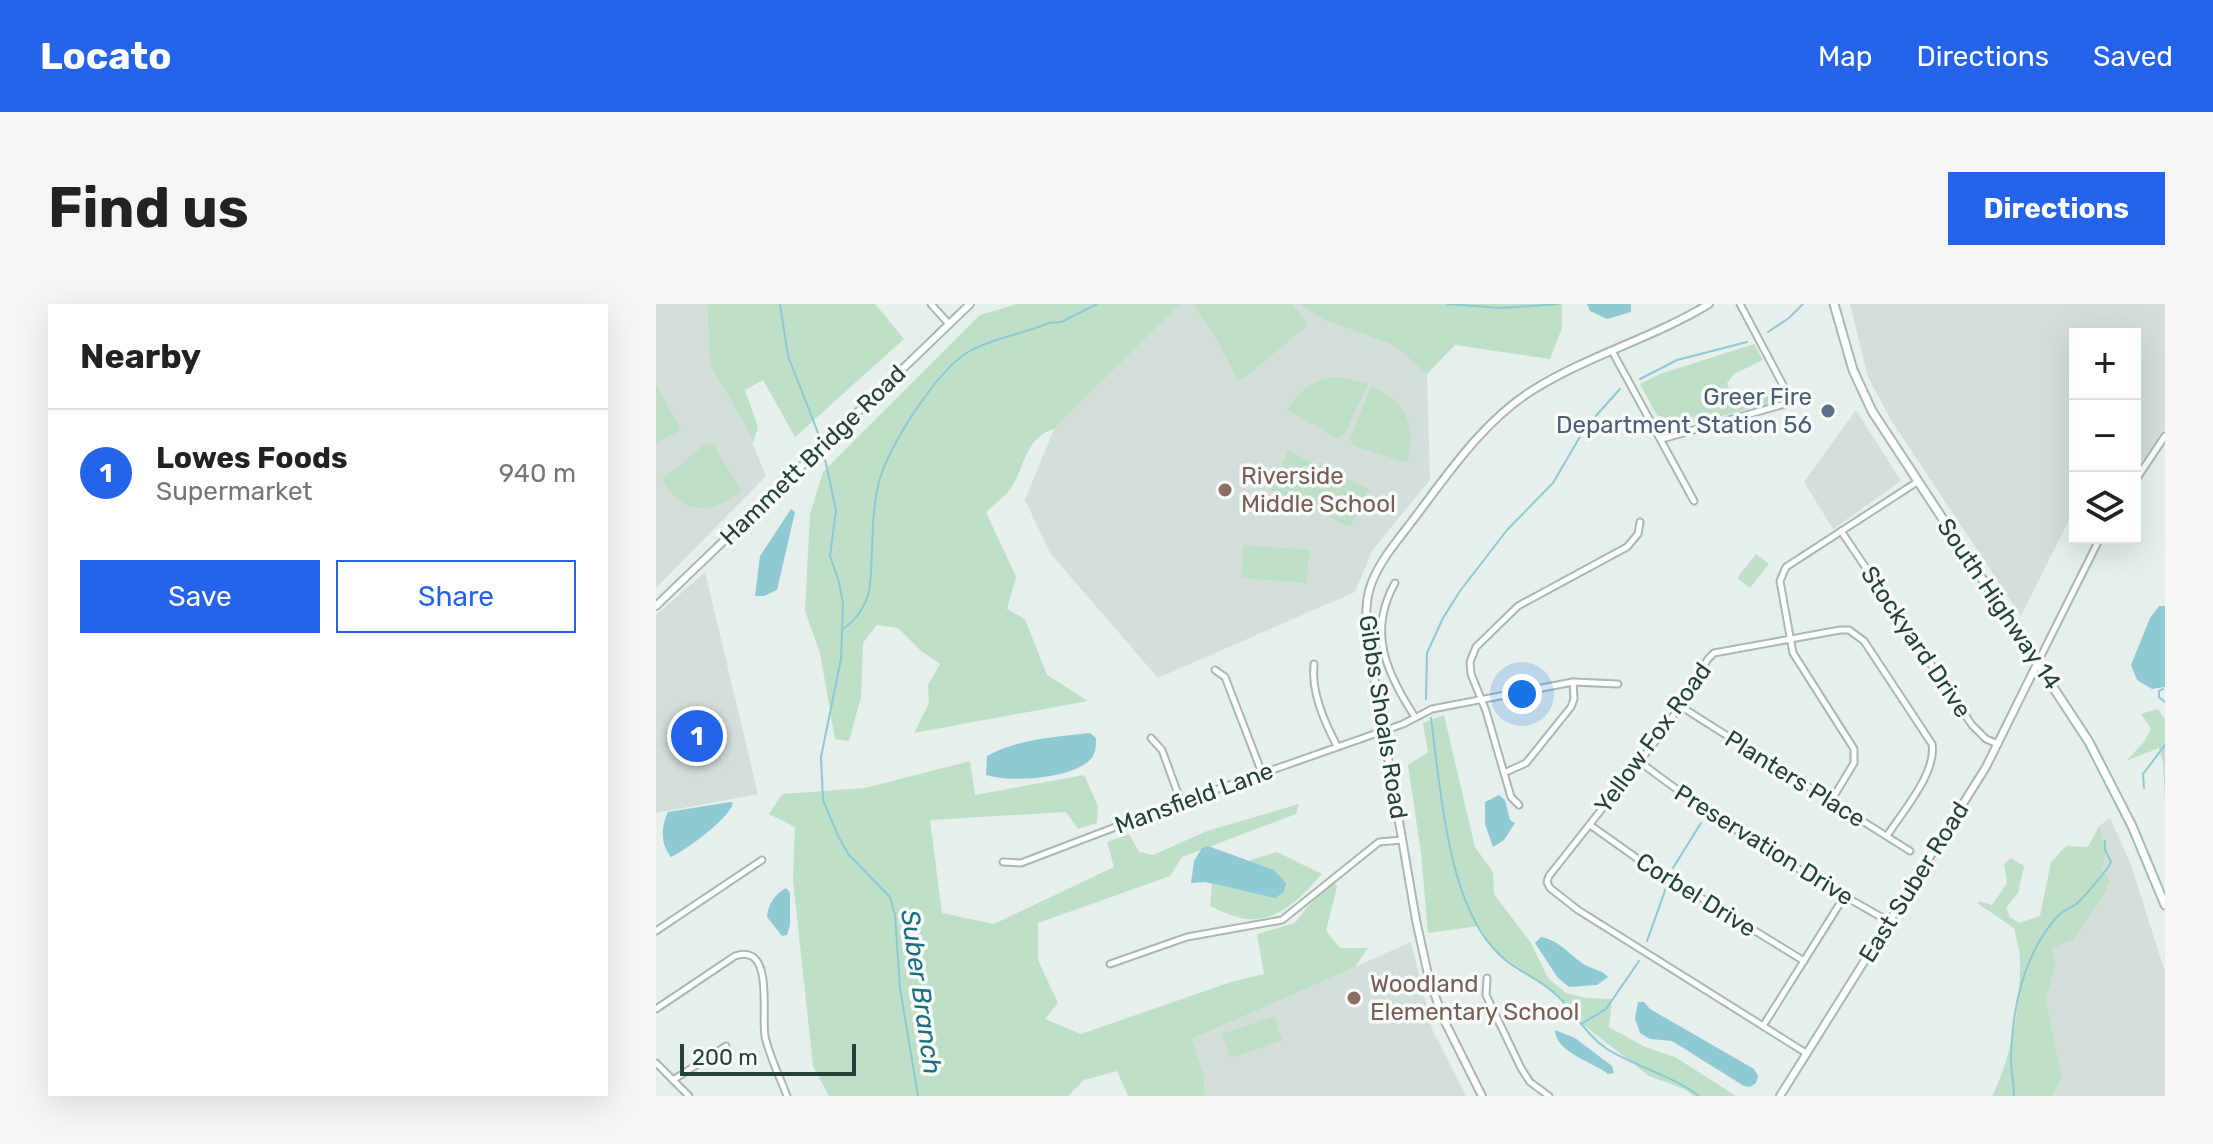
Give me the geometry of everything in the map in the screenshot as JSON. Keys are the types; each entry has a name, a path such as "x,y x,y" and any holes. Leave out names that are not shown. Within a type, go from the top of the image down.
{"main road":[{"name":"South Highway 14","path":"1834,304 1841,335 1862,390 1883,430 2084,733 2138,839 2165,905"}],"street":[{"path":"931,304 949,324"},
{"name":"Hammett Bridge Road","path":"656,606 970,304"},
{"name":"Gibbs Shoals Road","path":"1482,1096 1434,994 1417,924 1366,620 1369,591 1378,568 1429,499 1500,415 1542,384 1709,304"},
{"path":"1662,439 1792,402 1740,304"},
{"path":"1611,350 1694,501"},
{"path":"2141,472 2165,436"},
{"path":"1831,801 1854,763 1854,749 1793,653 1781,576 1786,567 1917,482"},
{"path":"1519,805 1511,797 1471,674 1470,662 1476,647 1518,606 1627,547 1638,534 1640,522"},
{"name":"Stockyard Drive","path":"1841,531 1972,725 1986,739 1999,744"},
{"path":"2038,662 2097,544"},
{"path":"1395,583 1382,611 1380,624 1391,677 1415,717"},
{"name":"Yellow Fox Road","path":"1806,1053 1578,910 1550,888 1547,882 1549,876 1640,762 1714,653 1840,630 1849,630 1858,635 1932,744 1934,754 1930,768 1887,836"},
{"name":"East Suber Road","path":"1780,1096 1999,744 2038,662"},
{"path":"1314,664 1312,680 1316,696 1337,746"},
{"path":"1215,670 1225,677 1262,773"},
{"path":"1504,773 1526,763 1571,707 1573,682"},
{"name":"Mansfield Lane","path":"1003,862 1021,863 1384,730 1432,709 1573,682 1618,684"},
{"name":"Planters Place","path":"1680,706 1910,851"},
{"path":"1151,738 1162,750 1181,802"},
{"name":"Preservation Drive","path":"1640,762 1679,793 1844,897 1890,922"},
{"name":"Corbel Drive","path":"1590,825 1638,859 1804,961"},
{"path":"1110,964 1187,937 1282,920 1379,842 1402,840"},
{"path":"656,931 762,860"},
{"path":"1763,1026 1844,897"},
{"path":"656,1009 735,956 753,956 763,978 765,1036 787,1096"},
{"path":"1487,978 1486,995 1521,1068 1530,1082 1549,1096"},
{"path":"673,1080 726,1046"},
{"path":"656,1063 689,1096"}],"shaded area":[{"path":"656,304 707,304 710,365 746,427 766,476 656,588"},
{"name":"Riverside Middle School","path":"1180,304 1299,304 1322,319 1393,345 1427,374 1430,480 1372,551 1355,592 1158,678 1050,553 1025,500 1054,429"},
{"path":"1850,304 2165,304 2165,428 2141,463 2141,328 2069,328 2069,520 2021,616 1891,420 1868,377"},
{"path":"1856,410 1901,481 1833,529 1804,482"},
{"path":"705,572 758,794 656,813 656,615"},
{"path":"2110,818 2131,865 2165,972 2165,1096 2052,1096 2062,1078 2046,999 2056,963 2052,948 2102,869 2107,849 2099,826"},
{"name":"Woodland Elementary School","path":"1411,942 1432,1029 1466,1096 1205,1096 1204,1076 1192,1039"}],"green space":[{"path":"707,304 875,304 904,339 795,437 763,380 745,390 758,427 753,443 710,365"},
{"path":"1017,304 1180,304 1054,429 1037,439 1010,489 986,512 1016,577 1007,609 1025,619 1047,675 1088,701 914,733 929,703 928,685 940,664 898,628 877,625 863,643 861,697 849,741 835,739 820,653 805,611 810,514 823,472 980,315"},
{"path":"1292,304 1308,325 1244,378 1237,378 1194,306"},
{"path":"1299,304 1562,304 1562,328 1550,359 1455,345 1427,374 1393,345 1322,319"},
{"path":"1754,344 1763,360 1734,374 1727,383 1731,393 1748,397 1777,386 1786,400 1665,430 1640,384 1660,374"},
{"path":"1341,377 1368,384 1344,435 1337,438 1287,410 1298,396 1316,382"},
{"path":"656,384 681,430 656,443"},
{"path":"1371,386 1393,399 1406,417 1411,438 1407,463 1352,445 1350,439"},
{"path":"706,443 713,445 742,491 709,508 699,508 680,500 662,480"},
{"path":"1288,451 1369,489 1350,527 1270,490"},
{"path":"1243,545 1309,550 1307,583 1241,578"},
{"path":"1756,554 1769,564 1750,588 1737,578"},
{"path":"2158,709 2165,719 2165,801 2159,748 2126,761 2144,742 2151,729 2141,714"},
{"path":"1444,715 1475,847 1493,872 1494,894 1531,943 1548,978 1566,993 1612,999 1609,1027 1645,1047 1675,1057 1736,1096 1694,1096 1649,1076 1585,1026 1555,993 1501,955 1479,926 1428,933 1421,853 1408,765 1428,752 1423,723"},
{"path":"970,761 975,795 1084,775 1098,806 1097,823 1078,829 1066,812 930,820 942,913 994,924 1114,867 1107,842 1129,834 1139,852 1153,855 1207,831 1299,804 1296,814 1182,857 1170,876 1038,923 1038,960 1058,1003 1045,1019 1081,1034 1231,982 1264,974 1257,934 1295,923 1331,877 1337,887 1326,931 1340,948 1368,948 1355,967 1192,1039 1204,1076 1205,1096 1128,1096 1117,1071 1084,1080 1068,1096 829,1096 813,1066 793,880 795,827 769,814 782,794 865,788"},
{"path":"2099,826 2107,849 2102,869 2110,880 2102,898 2073,940 2052,948 2056,963 2046,999 2062,1078 2052,1096 1992,1096 2014,1029 2020,955 2014,928 1977,903 1992,905 2007,883 2004,864 2011,858 2024,866 2018,893 2006,908 2010,917 2019,923 2040,916 2051,862 2066,846 2088,847"},
{"path":"1277,852 1322,874 1289,906 1270,916 1242,918 1210,906 1212,884 1274,897 1283,883 1250,860"},
{"path":"1274,1016 1282,1040 1230,1058 1222,1034"}],"water":[{"path":"1587,304 1631,304 1631,312 1607,319 1590,311"},
{"path":"791,509 795,512 777,590 755,596 760,556"},
{"path":"2159,606 2165,606 2165,687 2152,689 2137,680 2131,665 2150,618"},
{"path":"1090,733 1096,738 1094,754 1074,770 1026,779 986,775 987,756 998,750 1037,740"},
{"path":"1499,795 1505,800 1510,820 1515,823 1504,840 1493,847 1485,824 1485,802"},
{"path":"733,803 730,809 716,825 671,857 663,835 668,812"},
{"path":"1208,846 1274,870 1286,883 1284,892 1275,898 1205,882 1191,883 1194,861 1202,848"},
{"path":"786,888 790,893 790,925 787,935 782,936 767,917 773,900"},
{"path":"1541,937 1554,941 1585,965 1608,977 1597,985 1569,987 1558,978 1535,943"},
{"path":"1638,1002 1644,1002 1650,1009 1754,1069 1758,1076 1756,1083 1750,1087 1744,1086 1672,1041 1650,1039 1640,1033 1635,1019"},
{"path":"1555,1030 1575,1038 1612,1066 1614,1073 1608,1074 1568,1051 1561,1045"}],"waterway":[{"path":"780,304 788,356 822,443"},
{"path":"843,629 859,612 869,592 874,509 884,467 928,392 955,362 977,347 1049,323 1061,322 1097,304"},
{"path":"1447,304 1501,308 1558,304"},
{"path":"1768,332 1803,304"},
{"path":"1640,379 1677,360 1747,342"},
{"path":"1426,699 1427,653 1443,618 1507,530 1553,483 1585,428 1620,389"},
{"name":"Suber Branch","path":"823,450 836,510 830,556 843,604 841,659 821,757 823,800 849,855 890,897 895,915 900,988 918,1096"},
{"path":"2163,689 2159,691 2159,697 2165,702"},
{"path":"1431,718 1448,840 1466,901 1478,927 1500,956 1560,998 1599,1043 1699,1096"},
{"path":"2144,788 2143,774 2165,745"},
{"path":"1673,868 1701,823"},
{"path":"2014,1096 2011,1059 2014,1022 2028,966 2035,949 2056,918 2079,902 2111,862 2105,850 2105,841"},
{"path":"1647,941 1667,885"},
{"path":"1581,1024 1606,1009 1639,961"}],"place":[{"name":"Greer Fire Department Station 56","path":"1828,411"},
{"name":"Riverside Middle School","path":"1225,490"},
{"name":"Lowes Foods","path":"697,736"},
{"name":"Woodland Elementary School","path":"1354,998"}]}
